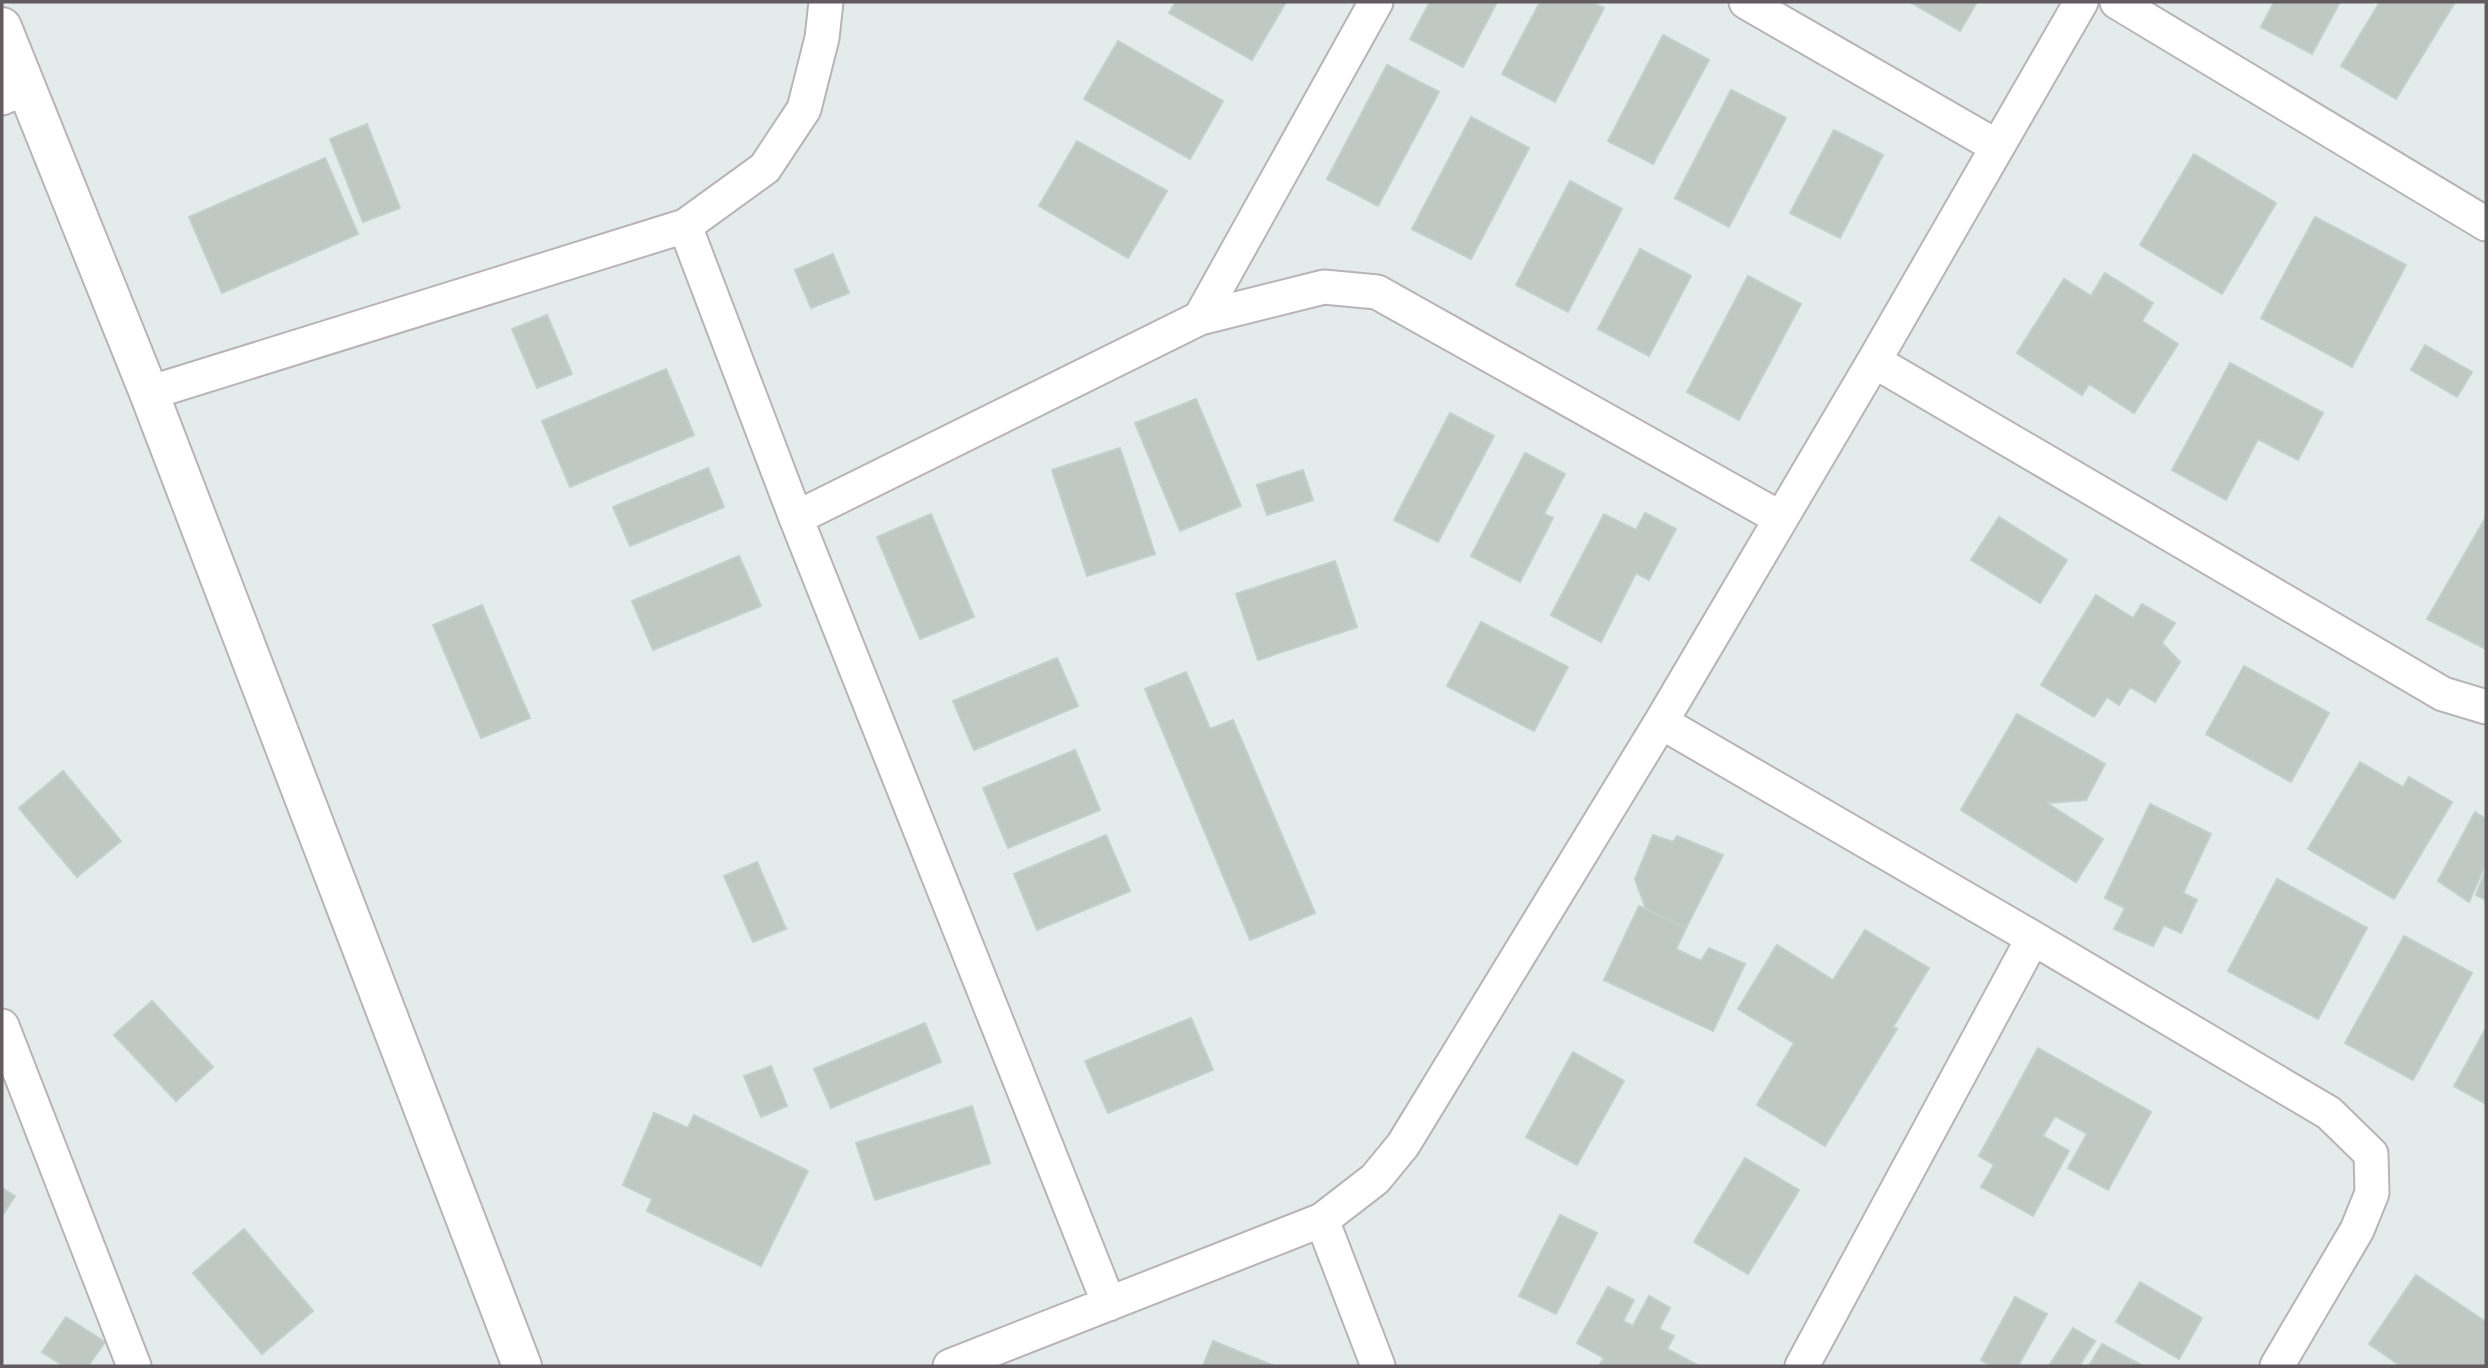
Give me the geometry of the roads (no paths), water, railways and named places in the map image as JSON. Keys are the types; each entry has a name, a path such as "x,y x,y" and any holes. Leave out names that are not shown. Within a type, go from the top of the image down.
{"street":[{"path":"149,393 685,226 765,168 804,109 822,38 826,2"},
{"path":"1200,318 1376,2"},
{"path":"1746,2 1996,146"},
{"path":"950,1366 1322,1220 1375,1179 1403,1145 1661,722 2081,2"},
{"path":"2117,2 2486,224"},
{"path":"2,27 14,93 149,393 522,1366"},
{"path":"685,226 796,518 1109,1304"},
{"path":"796,518 1200,318 1324,286 1377,292 1780,519"},
{"path":"1874,361 2443,694 2486,707"},
{"path":"1661,722 2329,1113 2371,1154 2372,1193 2357,1230 2277,1366"},
{"path":"1802,1366 2033,938"},
{"path":"2,1026 134,1366"},
{"path":"1322,1220 1378,1366"}]}
